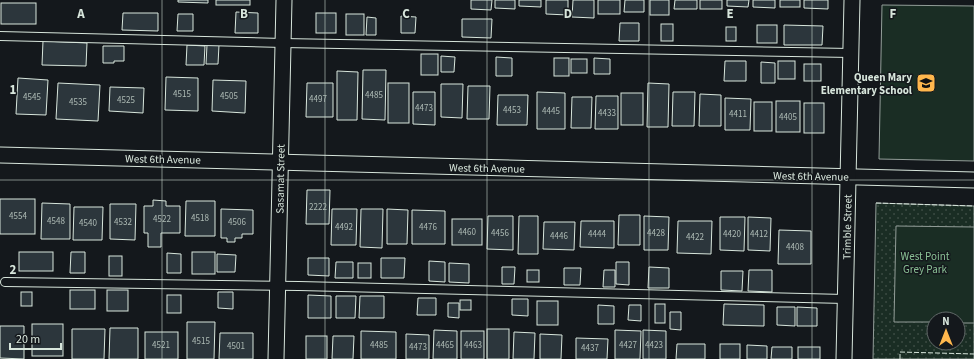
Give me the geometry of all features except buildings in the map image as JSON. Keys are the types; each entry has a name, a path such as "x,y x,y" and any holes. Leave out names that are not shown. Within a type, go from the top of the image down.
{"street":[{"name":"Sasamat Street","path":"276,359 284,0"},
{"name":"Trimble Street","path":"844,359 852,0"},
{"name":"West 6th Avenue","path":"0,155 974,180"}],"lane":[{"path":"0,36 851,53"},
{"path":"5,282 278,285 845,299"}],"green space":[{"name":"Queen Mary Elementary School","path":"882,5 974,6 974,161 879,159"},
{"name":"West Point Grey Park","path":"876,203 974,206 974,359 873,359"},
{"path":"896,226 974,227 974,323 966,323 966,311 926,311 926,322 894,322"}],"fence":[{"path":"876,203 974,206"},
{"path":"900,359 900,352 974,354"}],"place":[{"name":"Queen Mary Elementary School","path":"926,83"}]}
